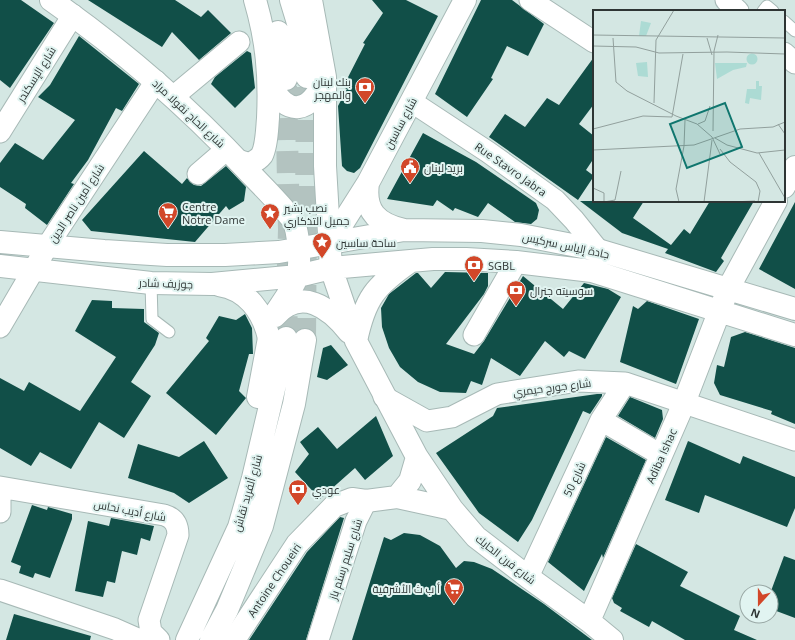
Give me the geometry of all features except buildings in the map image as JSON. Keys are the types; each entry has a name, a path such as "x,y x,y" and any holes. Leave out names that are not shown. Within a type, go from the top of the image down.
{"main road":[{"name":"شارع الحاج نقولا مراد","path":"51,0 73,15 174,96 233,155 292,219 297,226 288,250 298,276"},
{"path":"255,0 266,44 297,79"},
{"path":"271,0 325,166 331,268 356,341"},
{"path":"291,0 298,23 297,79"},
{"path":"233,155 249,164 262,155 267,133 297,79 311,0"},
{"name":"شارع ساسين","path":"330,243 368,183 465,0"},
{"path":"368,183 368,201 376,217 390,227 404,230"},
{"name":"Adiba Ishac","path":"589,621 684,403 728,289 775,202"},
{"name":"جادة إلياس سركيس","path":"288,250 404,230 482,231 521,235 598,250 795,309"},
{"path":"0,242 166,254 225,254 288,250"},
{"name":"جادة إلياس سركيس","path":"331,268 412,260 466,259 516,262 592,271 795,335"},
{"path":"356,341 361,317 367,303 386,279 412,260"},
{"name":"جوزيف شادر","path":"0,266 151,283 212,284 298,276 331,268"},
{"path":"275,314 298,276"},
{"path":"212,284 235,290 254,305 262,315 287,339"},
{"path":"275,314 294,303 316,303 333,314 356,341"},
{"path":"275,314 287,339"},
{"name":"شارع ألفريد نقاش","path":"187,640 239,527 253,478 287,339"},
{"name":"شارع ألفريد نقاش","path":"211,640 227,610 262,526 294,404 287,339"},
{"name":"شارع فرن الحايك","path":"356,341 417,458 452,509 476,537 589,621 612,640"},
{"path":"397,497 410,480 417,458"},
{"name":"Antoine Choueiri","path":"234,640 297,544 334,506 352,499 366,501 397,497 452,509"}],"street":[{"path":"530,0 593,41"},
{"path":"726,0 737,10"},
{"name":"شارع الإسكندر","path":"0,132 73,15"},
{"path":"174,96 239,42"},
{"path":"785,54 795,63"},
{"name":"شارع أمين ناصر الدين","path":"0,327 48,245 156,81"},
{"name":"Rue Stavro Jabra","path":"412,102 488,152 556,200 598,250"},
{"path":"198,174 233,155"},
{"path":"474,335 516,262"},
{"name":"شارع جورج حيمري","path":"384,397 427,421 452,417 497,394 578,381 625,383 795,440"},
{"name":"شارع 50","path":"528,577 601,420 625,383"},
{"path":"601,420 662,455"},
{"name":"شارع أديب نحاس","path":"0,487 164,515 174,520 178,530 178,535 150,615 147,635"},
{"path":"0,498 0,512"},
{"name":"شارع سليم رستم باز","path":"318,640 356,521 366,501"},
{"name":"شارع سليم رستم باز","path":"331,640 365,528 366,501"},
{"path":"0,590 114,629 147,635"}],"lane":[{"path":"764,10 767,6 772,10"},
{"path":"785,22 795,31"},
{"path":"151,283 152,319 169,332"}],"tunnel":[{"path":"305,340 307,77"},
{"path":"286,86 289,229 286,338"}],"place":[{"name":"بنك لبنان والمهجر","path":"365,104"},
{"name":"بريد لبنان","path":"410,184"},
{"name":"Centre Notre Dame","path":"168,229"},
{"name":"نصب بشير جميل التذكاري","path":"270,230"},
{"name":"ساحة ساسين","path":"322,259"},
{"name":"SGBL","path":"474,282"},
{"name":"سوسيته جنرال","path":"516,307"},
{"name":"عودي","path":"298,506"},
{"name":"أ ب ث الأشرفية","path":"454,605"}]}
